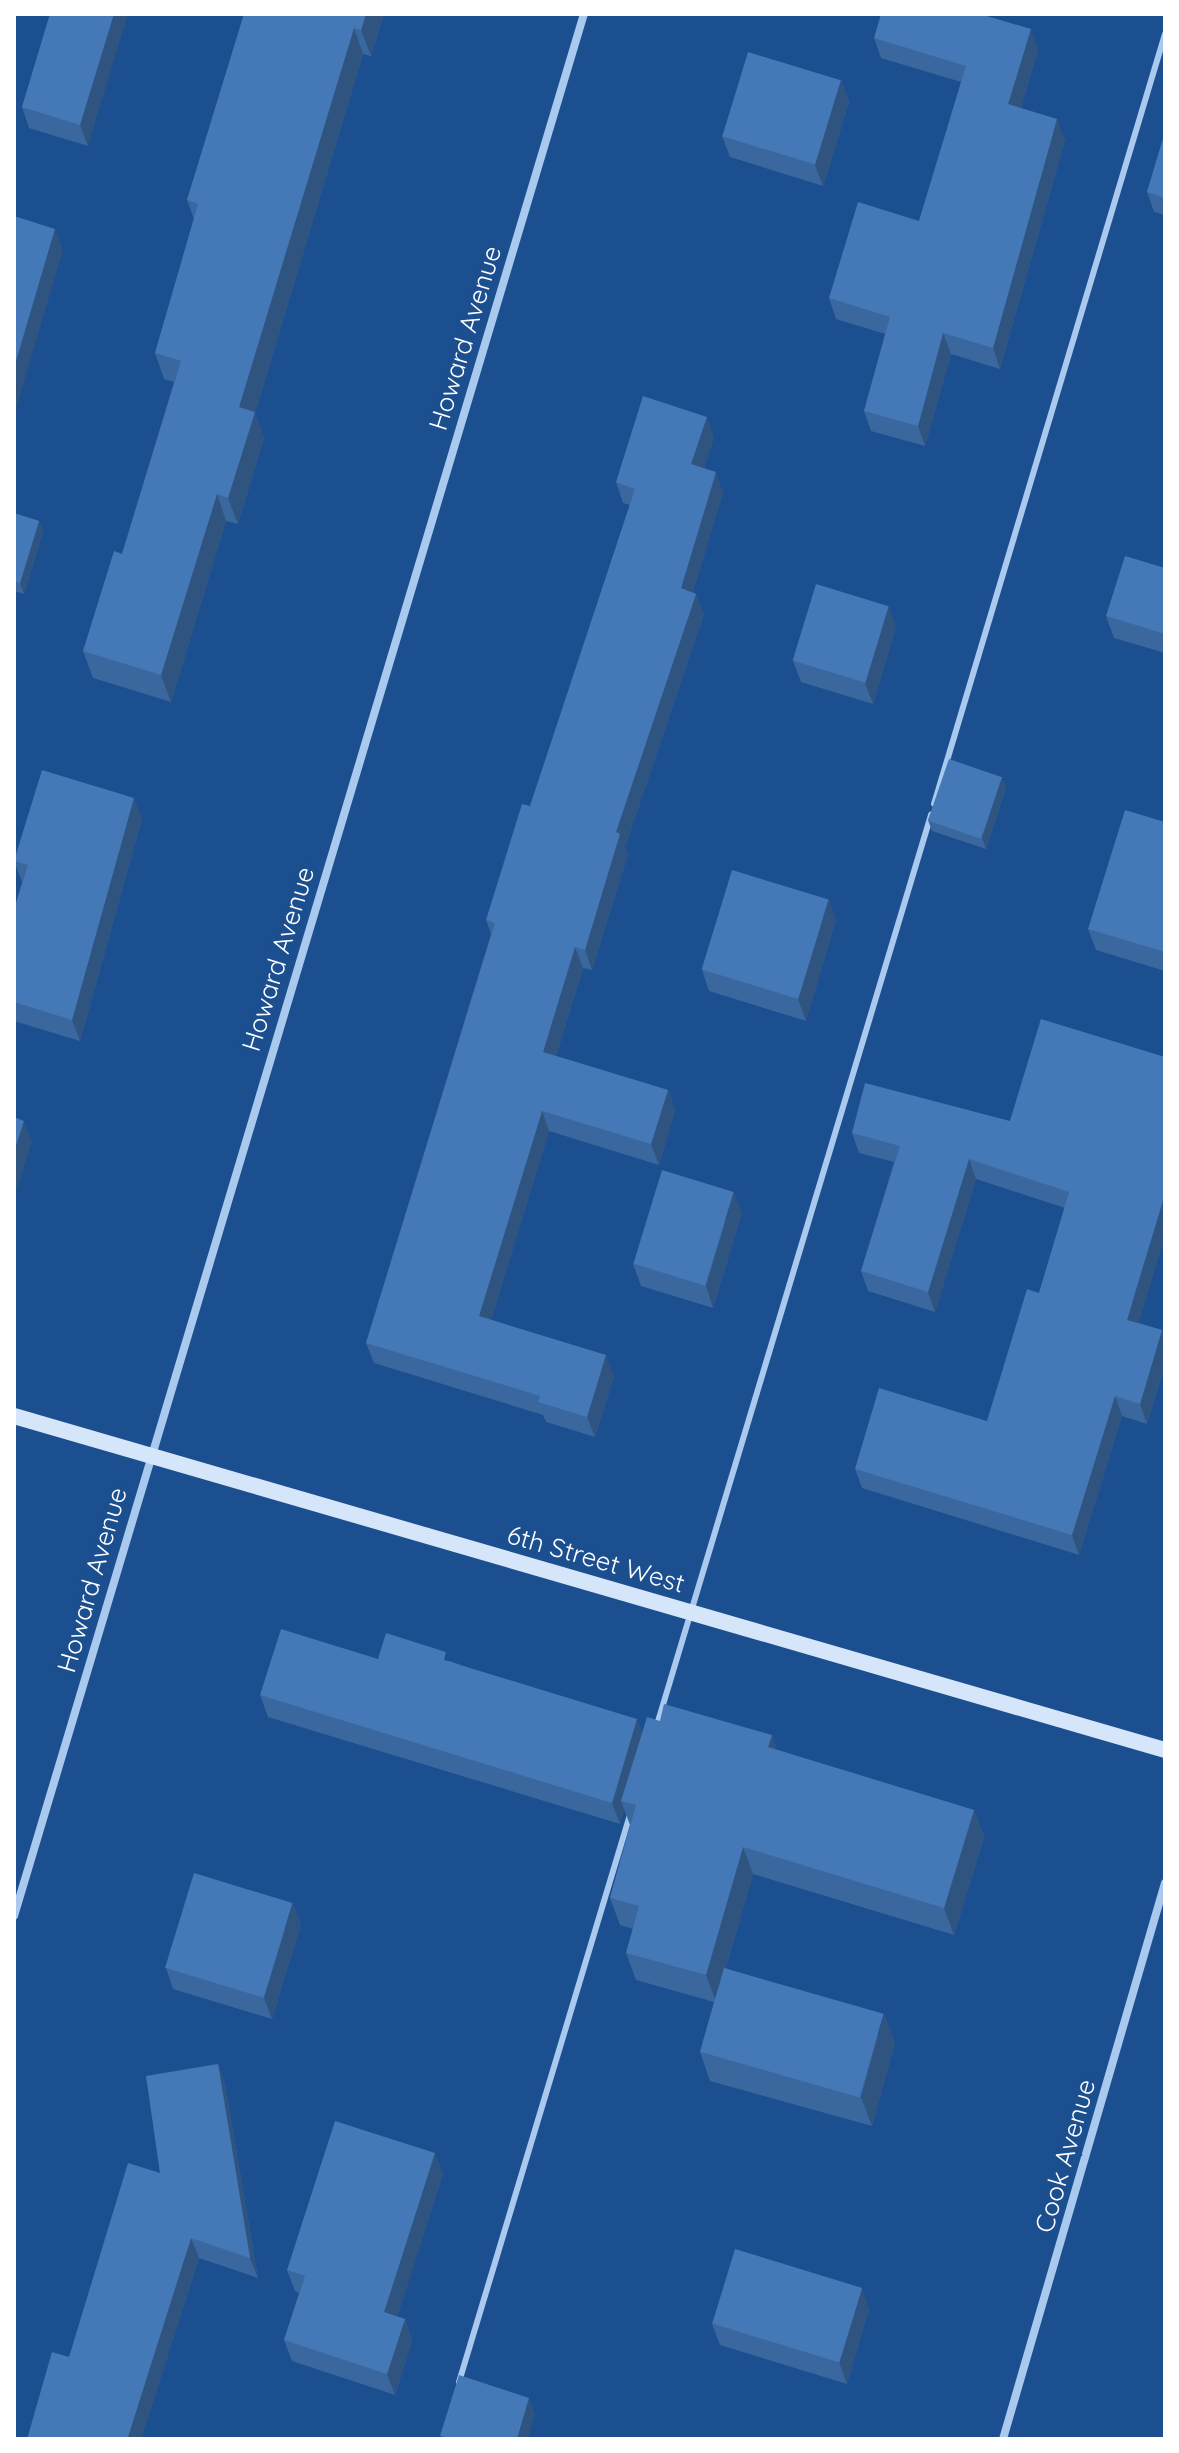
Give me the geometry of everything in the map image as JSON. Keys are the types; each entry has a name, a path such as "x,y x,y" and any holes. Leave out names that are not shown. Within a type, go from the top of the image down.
{"street":[{"name":"Howard Avenue","path":"14,1916 584,14"},
{"name":"6th Street West","path":"14,1416 149,1458 692,1611 1165,1750"},
{"name":"Cook Avenue","path":"1003,2439 1165,1883"}],"lane":[{"path":"655,1731 1165,34"},
{"path":"455,2394 632,1807"}],"building":[{"path":"50,14 114,14 80,125 22,107"},
{"path":"244,14 366,14 361,30 354,28 239,407 255,412 228,498 217,494 161,675 83,651 114,551 122,554 181,361 155,353 198,204 187,200"},
{"path":"881,14 980,14 1031,29 1008,104 1057,119 993,348 943,333 918,426 864,411 890,317 829,298 858,202 919,221 966,66 874,38"},
{"path":"748,52 841,80 815,165 722,136"},
{"path":"1165,132 1165,198 1147,192"},
{"path":"14,216 55,229 14,368"},
{"path":"643,396 707,417 691,464 716,472 681,588 696,594 616,832 620,834 585,950 575,947 543,1052 668,1090 651,1144 542,1111 479,1316 606,1355 587,1417 538,1402 540,1396 366,1343 495,923 486,920 522,804 530,806 635,489 616,482"},
{"path":"14,513 39,521 20,583 14,581"},
{"path":"1125,556 1165,568 1165,634 1106,616"},
{"path":"816,584 889,606 865,683 793,661"},
{"path":"949,759 1002,777 981,839 928,820"},
{"path":"42,770 134,798 72,1020 14,1002 14,910 28,865 14,861"},
{"path":"1125,810 1165,822 1165,952 1088,929"},
{"path":"732,870 829,900 798,999 702,969"},
{"path":"1041,1019 1165,1057 1165,1194 1127,1320 1162,1330 1140,1404 1115,1396 1072,1535 855,1469 879,1388 987,1421 1027,1289 1039,1293 1069,1192 969,1159 928,1292 861,1271 900,1146 852,1133 865,1083 1010,1121"},
{"path":"14,1117 24,1121 14,1152"},
{"path":"662,1170 734,1192 705,1286 633,1264"},
{"path":"281,1629 378,1659 386,1633 446,1652 444,1660 637,1719 612,1803 260,1695"},
{"path":"664,1704 772,1735 768,1747 974,1810 944,1908 743,1847 706,1975 626,1953 639,1906 610,1898 636,1805 621,1801 647,1717 660,1721"},
{"path":"194,1873 292,1903 264,1998 165,1968"},
{"path":"724,1968 884,2014 860,2097 700,2052"},
{"path":"218,2064 250,2258 191,2238 128,2437 135,2439 27,2439 52,2352 69,2357 128,2163 160,2173 146,2076"},
{"path":"335,2121 435,2153 384,2312 405,2319 387,2374 284,2340 305,2276 287,2270"},
{"path":"735,2249 862,2288 839,2362 712,2324"},
{"path":"459,2375 529,2398 517,2439 443,2439 440,2436"}]}
